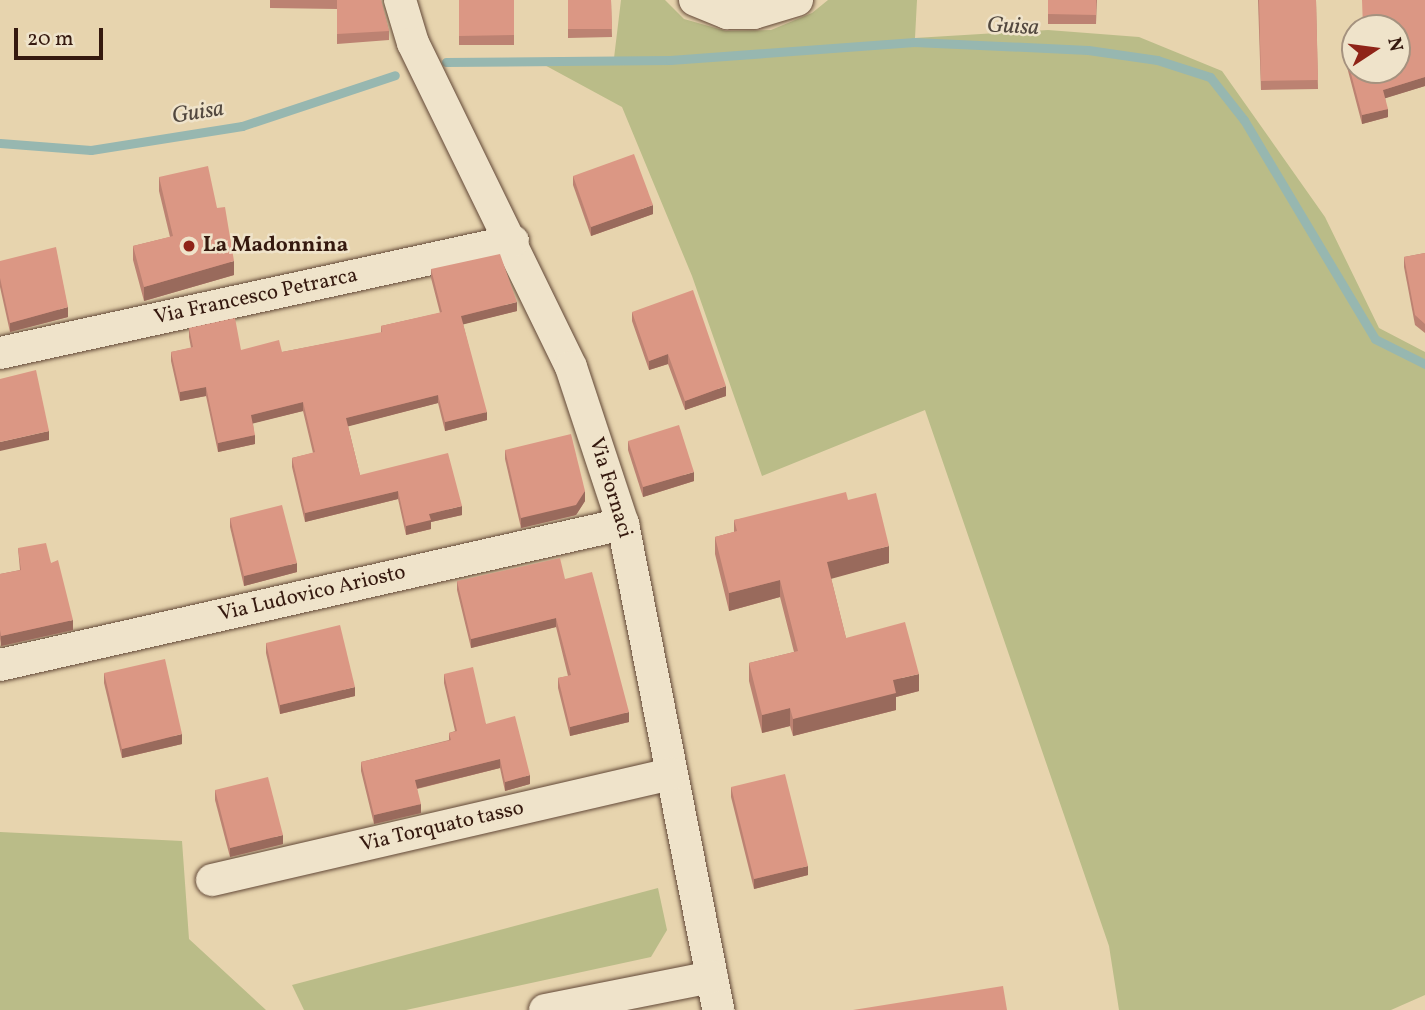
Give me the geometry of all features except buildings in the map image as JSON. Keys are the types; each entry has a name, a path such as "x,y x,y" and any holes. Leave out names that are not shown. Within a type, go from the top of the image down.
{"street":[{"name":"Via Fornaci","path":"400,0 413,43 513,241 571,367 623,524 718,1010"},
{"path":"695,0 727,12 754,13 797,0"},
{"name":"Via Francesco Petrarca","path":"0,353 513,241"},
{"name":"Via Ludovico Ariosto","path":"0,665 623,524"},
{"name":"Via Torquato tasso","path":"212,880 671,774"},
{"path":"545,1010 712,977"}],"green space":[{"path":"621,0 665,0 684,19 726,31 771,30 812,13 828,0 917,0 915,38 1048,30 1139,37 1222,71 1325,217 1379,328 1425,352 1425,995 1391,1010 1119,1010 1109,946 925,410 762,476 692,276 622,107 539,62 614,58"},
{"path":"0,832 182,841 189,939 266,1010 0,1010"},
{"path":"658,888 667,930 651,957 406,1010 304,1010 292,985"}],"waterway":[{"name":"Guisa","path":"446,62 670,60 914,42 1088,50 1157,60 1210,77 1244,120 1375,339 1425,364"},
{"name":"Guisa","path":"0,143 91,150 242,126 395,75"}],"place":[{"name":"La Madonnina","path":"189,246"}]}
